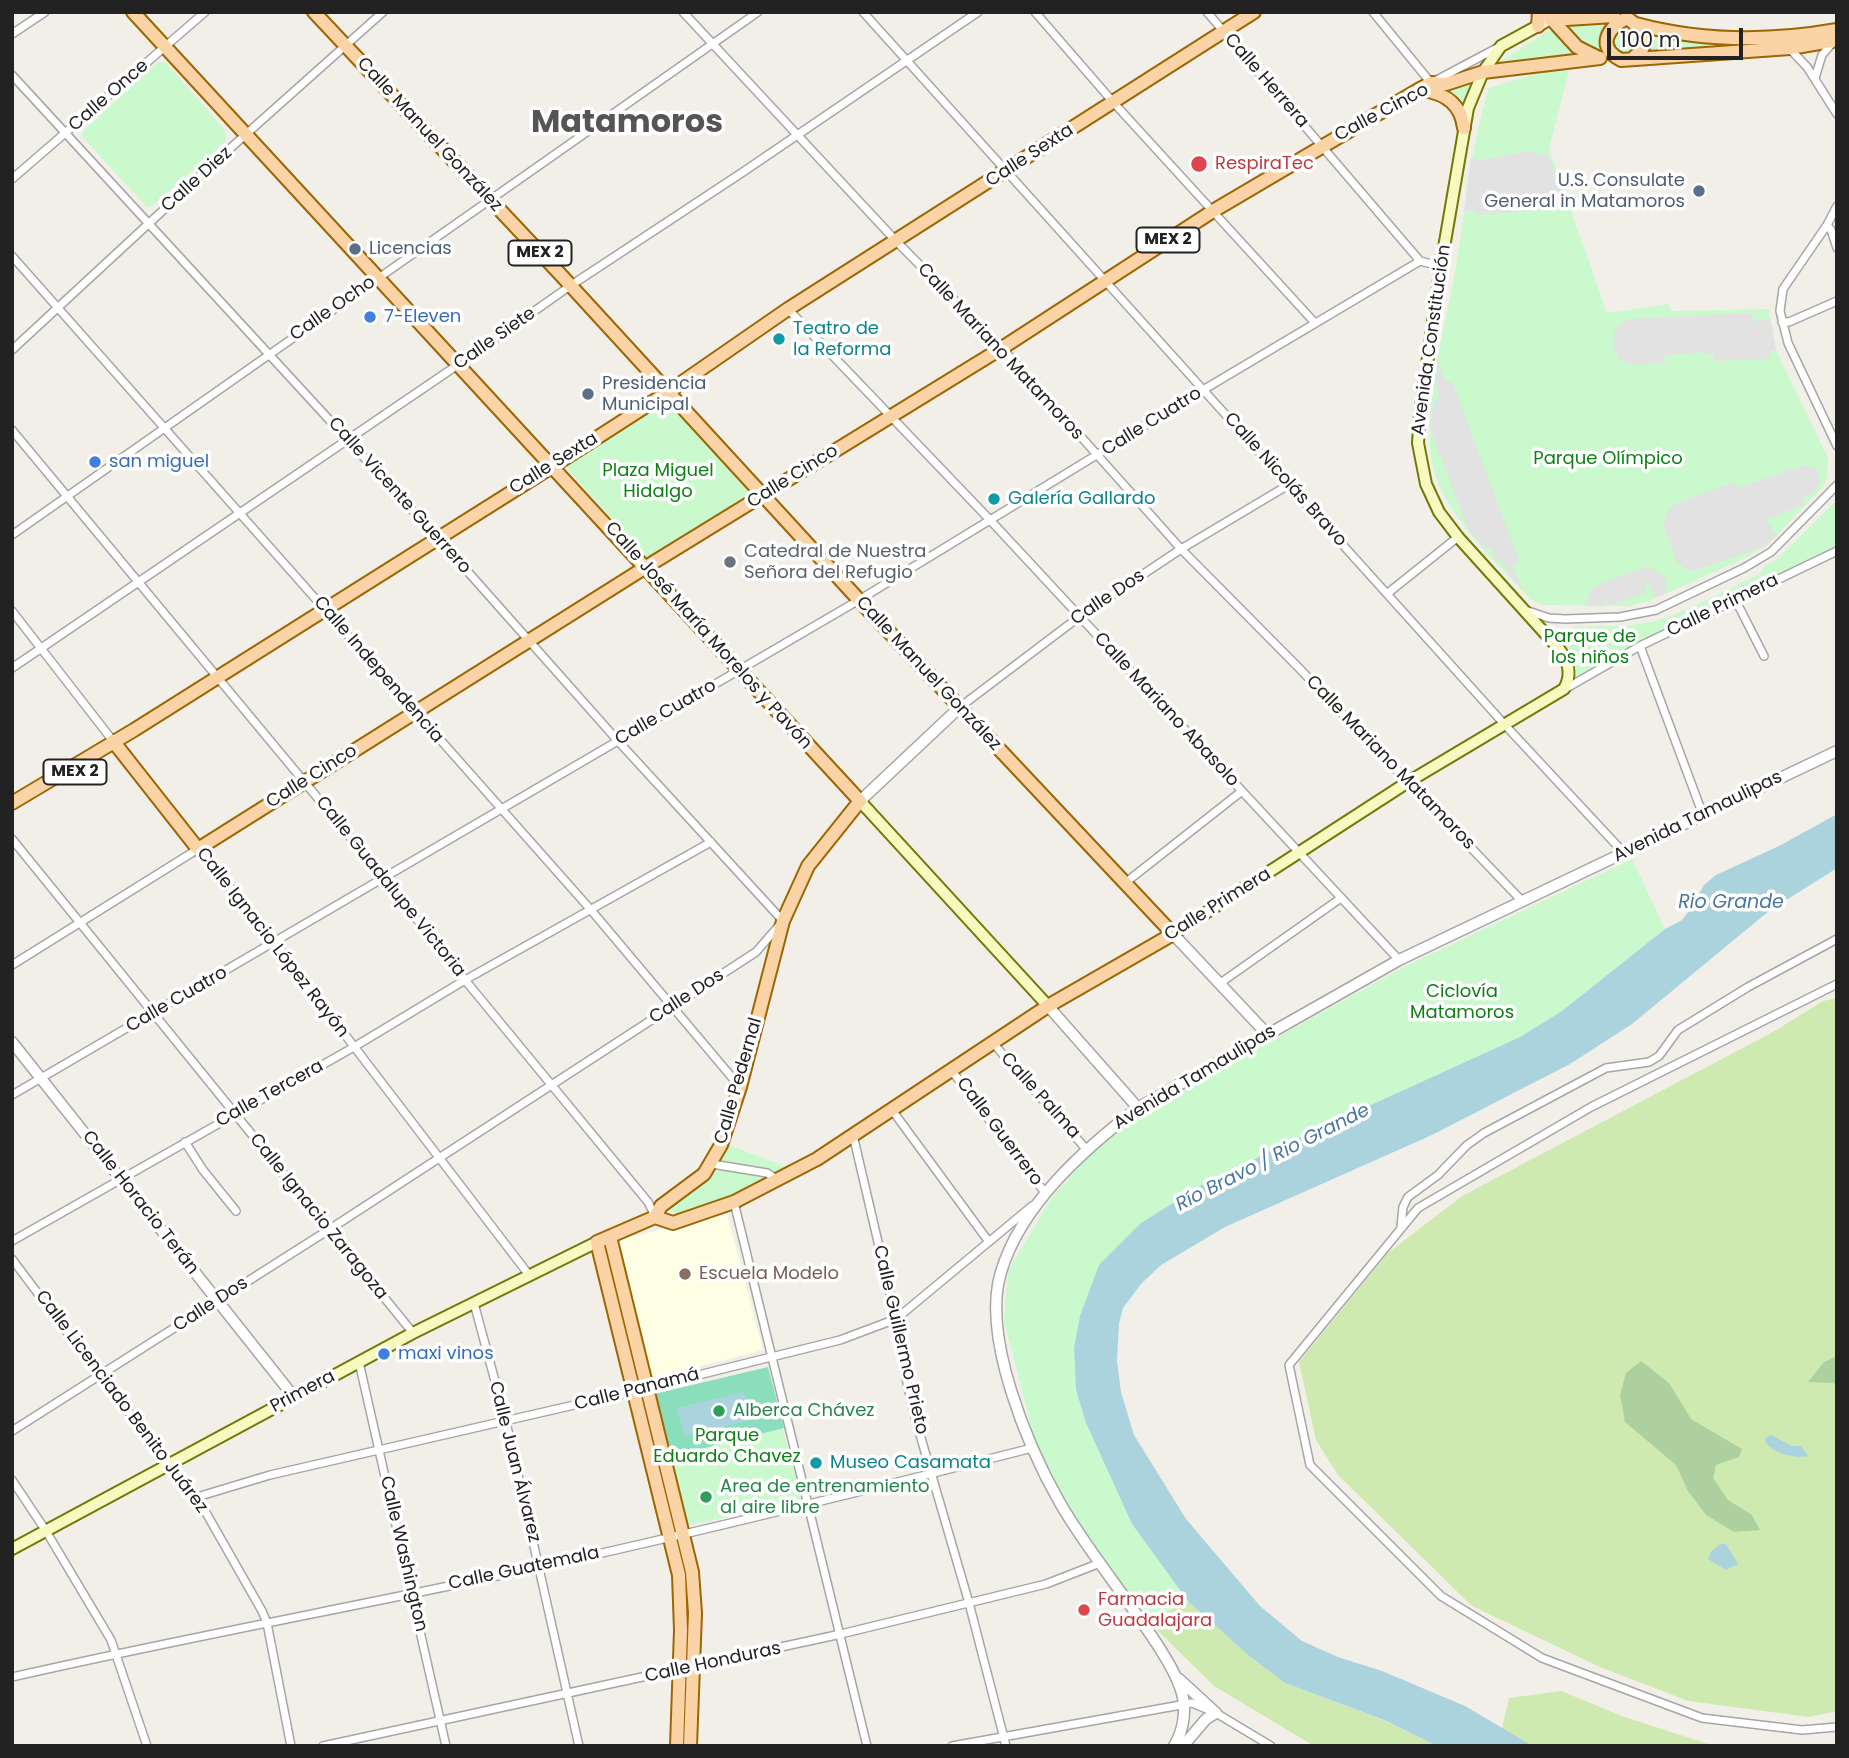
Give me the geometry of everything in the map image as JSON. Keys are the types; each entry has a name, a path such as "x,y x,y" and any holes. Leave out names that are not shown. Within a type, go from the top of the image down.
{"main road":[{"name":"Calle José María Morelos y Pavón","path":"133,12 1048,1006"},
{"name":"Calle Manuel González","path":"314,12 1172,934"},
{"name":"Calle Sexta","path":"12,812 107,753 134,730 553,466 668,392 788,309 1254,12"},
{"path":"1543,17 1619,17 1706,37 1788,43"},
{"path":"1543,17 1577,47 1600,58 1627,58 1836,37"},
{"name":"Avenida Constitución","path":"1543,17 1501,46 1483,72 1471,97 1440,266 1419,414 1418,443 1422,467 1439,512 1458,537 1560,650 1567,662 1569,680 1564,689"},
{"path":"1619,17 1639,26 1644,38 1642,50 1627,58 1610,52 1606,40 1619,17"},
{"name":"Calle Cinco","path":"198,849 646,567 1002,348 1213,211 1322,145 1430,88 1483,72 1600,58"},
{"path":"1430,88 1457,106 1464,128"},
{"name":"Calle Primera","path":"597,1242 655,1217 673,1223 734,1202 778,1180 892,1111 1048,1006 1172,934 1408,782 1564,689"},
{"name":"Calle Sexta","path":"12,803 116,745"},
{"name":"Calle Ignacio López Rayón","path":"116,745 198,849"},
{"name":"Calle Dos","path":"783,921 808,866 860,801"},
{"name":"Calle Pedernal","path":"655,1217 661,1206 704,1174 721,1145 740,1087 783,921"},
{"path":"610,1237 641,1389 677,1535 693,1586 695,1613 677,1746"},
{"path":"597,1242 641,1389"},
{"name":"Primera","path":"12,1549 413,1333 597,1242"},
{"path":"686,1669 690,1746"}],"street":[{"path":"12,34 45,12"},
{"name":"Calle Once","path":"12,179 205,12"},
{"name":"Calle Diez","path":"12,349 383,12"},
{"name":"Calle Mariano Matamoros","path":"683,12 896,241 1002,348 1181,549 1522,901"},
{"name":"Calle Ocho","path":"12,535 758,12"},
{"name":"Calle Nicolás Bravo","path":"863,12 1623,853"},
{"name":"Calle Siete","path":"12,667 570,286 978,12"},
{"path":"1035,12 1113,102 1315,323"},
{"name":"Calle Herrera","path":"1207,12 1420,261"},
{"path":"1373,12 1430,88 1501,46"},
{"path":"1815,79 1822,55 1836,37"},
{"path":"1788,43 1837,114"},
{"name":"Calle Vicente Guerrero","path":"12,75 271,354 783,921"},
{"path":"1837,206 1831,227 1783,289 1780,298 1782,322 1788,343 1837,446"},
{"path":"1831,227 1837,248"},
{"name":"Calle Independencia","path":"12,256 591,910 740,1087"},
{"path":"1420,261 1440,266"},
{"name":"Calle Cuatro","path":"12,1095 859,600 1420,261"},
{"path":"1782,322 1789,322 1837,301"},
{"name":"Calle Mariano Abasolo","path":"788,309 991,521 1399,960"},
{"name":"Calle Guadalupe Victoria","path":"12,430 385,879 648,1202 655,1217"},
{"name":"Calle Dos","path":"860,801 960,707 1079,617 1181,549 1290,484"},
{"path":"1527,611 1549,618 1565,619 1620,617 1656,610 1744,568 1771,552 1837,485"},
{"path":"1388,593 1458,537"},
{"name":"Calle Primera","path":"1564,689 1640,646 1836,552"},
{"path":"1735,600 1763,656"},
{"name":"Calle Ignacio López Rayón","path":"12,611 116,745"},
{"path":"1640,646 1703,815"},
{"name":"Avenida Tamaulipas","path":"1185,1703 1172,1671 1060,1504 1032,1448 1002,1357 995,1302 1001,1271 1007,1256 1042,1198 1086,1149 1138,1108 1266,1034 1399,960 1837,751"},
{"path":"1124,884 1242,791"},
{"name":"Calle Ignacio Zaragoza","path":"12,839 413,1333"},
{"name":"Calle Tercera","path":"12,1241 465,980 711,842"},
{"name":"Calle Ignacio López Rayón","path":"198,849 274,942 529,1275"},
{"name":"Calle Cinco","path":"12,965 198,849"},
{"path":"1219,984 1341,898"},
{"name":"Calle Dos","path":"12,1431 330,1230 438,1157 673,1007 756,952 783,921"},
{"path":"1172,934 1266,1034"},
{"path":"1401,1227 1403,1208 1408,1197 1438,1175 1467,1145 1484,1133 1606,1068 1648,1062 1659,1056 1678,1030 1748,987 1837,939"},
{"path":"1837,984 1591,1107 1418,1208 1289,1365 1311,1465 1441,1597 1542,1658 1702,1718 1802,1730 1837,1727"},
{"name":"Calle José María Morelos y Pavón","path":"1048,1006 1138,1108"},
{"name":"Calle Horacio Terán","path":"12,1042 294,1397"},
{"name":"Calle Palma","path":"993,1043 1086,1149"},
{"name":"Calle Guerrero","path":"951,1071 1042,1198"},
{"path":"892,1111 989,1242"},
{"name":"Calle Guillermo Prieto","path":"853,1135 896,1318 913,1409 970,1603 1006,1746"},
{"path":"185,1142 203,1170 236,1211"},
{"path":"712,1164 767,1172 778,1180"},
{"name":"Calle Panamá","path":"197,1497 270,1475 506,1422 840,1340 896,1318 1042,1198"},
{"path":"734,1202 867,1746"},
{"name":"Calle Licenciado Benito Juárez","path":"12,1259 100,1376 197,1497 267,1623 291,1746"},
{"name":"Calle Juan Álvarez","path":"474,1303 506,1422 579,1746"},
{"name":"Calle Washington","path":"359,1362 446,1746"},
{"name":"Calle Guatemala","path":"12,1677 116,1653 540,1567 808,1505 1032,1448"},
{"path":"12,1480 46,1531 116,1653 147,1746"},
{"name":"Calle Honduras","path":"323,1746 841,1634 1046,1584 1100,1563"},
{"path":"1172,1671 1216,1713"},
{"path":"1174,1746 1182,1727 1185,1703"},
{"path":"952,1746 1185,1703 1198,1704 1271,1746"},
{"path":"1183,1746 1206,1719 1216,1713"}],"shaded area":[{"path":"1531,151 1537,156 1548,153 1567,208 1476,215 1474,210 1464,211 1471,158 1480,160"},
{"path":"1752,313 1753,321 1771,320 1776,350 1769,351 1769,359 1714,361 1714,355 1700,352 1664,356 1665,363 1630,365 1619,359 1614,347 1615,331 1621,323 1630,319"},
{"path":"1438,363 1446,382 1452,381 1519,561 1513,564 1522,589 1508,574 1502,560 1496,561 1490,547 1485,548 1468,529 1430,428 1439,392 1435,382"},
{"path":"1805,465 1817,469 1820,483 1816,490 1803,498 1805,504 1766,520 1777,536 1766,546 1696,570 1689,571 1677,562 1664,528 1665,516 1673,505 1735,482 1738,488"},
{"path":"1642,568 1652,568 1665,579 1666,589 1663,595 1656,598 1650,585 1646,583 1647,592 1609,606 1606,599 1604,606 1587,606 1590,590"},
{"name":"Escuela Modelo","path":"727,1214 763,1350 658,1377 653,1376 618,1240"}],"green space":[{"path":"1566,24 1608,25 1605,52 1584,45"},
{"path":"1553,28 1580,54 1501,61"},
{"path":"1626,29 1635,32 1638,41 1635,50 1626,53 1617,50 1614,41 1617,32"},
{"path":"1649,35 1735,48 1649,52"},
{"path":"165,62 226,131 226,141 152,206 147,207 82,137 83,131 157,63"},
{"name":"Parque Olímpico","path":"1553,69 1569,71 1549,148 1607,313 1669,304 1671,311 1769,309 1776,350 1828,458 1827,478 1823,487 1766,546 1649,601 1629,606 1543,605 1530,599 1477,542 1453,511 1436,477 1431,456 1431,404 1435,376 1473,156 1489,88"},
{"path":"1477,77 1463,107 1443,88"},
{"name":"Plaza Miguel Hidalgo","path":"667,403 751,493 649,559 565,467"},
{"name":"Parque de los niños","path":"1837,500 1837,546 1644,639 1577,676 1572,653 1554,631 1645,623 1702,602 1760,574 1765,565 1776,560"},
{"name":"Ciclovía Matamoros","path":"1632,859 1665,929 1562,1011 1520,1037 1281,1146 1200,1186 1141,1223 1080,1316 1074,1348 1076,1390 1086,1423 1132,1524 1188,1601 1148,1621 1067,1505 1037,1448 1004,1321 1008,1271 1051,1199 1090,1154 1142,1113 1402,968"},
{"path":"1837,998 1837,1711 1809,1717 1688,1701 1600,1667 1472,1606 1338,1475 1316,1440 1299,1362 1388,1253 1462,1196 1773,1032 1823,1001"},
{"path":"729,1145 789,1168 730,1200 676,1214 669,1208 716,1172"},
{"path":"1837,1356 1837,1385 1808,1382 1824,1362"},
{"path":"1641,1361 1669,1383 1691,1419 1742,1449 1739,1457 1716,1465 1713,1478 1728,1500 1752,1515 1760,1530 1734,1532 1706,1515 1688,1491 1676,1465 1625,1422 1620,1395 1626,1373"},
{"name":"Alberca Chávez","path":"768,1367 784,1428 669,1457 654,1394"},
{"name":"Parque Eduardo Chavez","path":"766,1372 803,1500 685,1526 655,1397"},
{"path":"1188,1601 1248,1655 1285,1683 1383,1720 1437,1746 1314,1746 1214,1686 1148,1621"},
{"path":"1561,1691 1622,1716 1714,1746 1533,1746 1502,1728 1509,1698"}],"water":[{"name":"Rio Grande","path":"1837,814 1837,868 1769,911 1632,1024 1570,1064 1432,1135 1225,1227 1161,1265 1141,1284 1123,1308 1119,1324 1117,1361 1121,1392 1134,1435 1186,1519 1260,1606 1302,1641 1465,1706 1533,1746 1437,1746 1384,1720 1285,1683 1248,1655 1188,1601 1132,1524 1086,1423 1076,1390 1074,1348 1080,1316 1099,1265 1141,1223 1200,1186 1520,1037 1562,1011 1665,929 1682,920 1704,885 1716,875 1781,845"},
{"path":"744,1392 751,1420 684,1436 677,1408"},
{"path":"1771,1435 1792,1446 1801,1446 1809,1456 1790,1456 1771,1448 1764,1439"},
{"path":"1720,1544 1726,1544 1738,1564 1726,1570 1708,1559 1710,1553"}],"place":[{"name":"RespiraTec","path":"1199,164"},
{"name":"U.S. Consulate General in Matamoros","path":"1699,191"},
{"name":"Licencias","path":"355,249"},
{"name":"7-Eleven","path":"370,317"},
{"name":"Teatro de la Reforma","path":"779,339"},
{"name":"Presidencia Municipal","path":"588,394"},
{"name":"san miguel","path":"95,462"},
{"name":"Galería Gallardo","path":"994,499"},
{"name":"Catedral de Nuestra Señora del Refugio","path":"730,562"},
{"name":"Escuela Modelo","path":"685,1274"},
{"name":"maxi vinos","path":"384,1354"},
{"name":"Alberca Chávez","path":"719,1411"},
{"name":"Museo Casamata","path":"816,1463"},
{"name":"Area de entrenamiento al aire libre","path":"706,1497"},
{"name":"Farmacia Guadalajara","path":"1084,1610"}],"district":[{"name":"Matamoros","path":"627,124"}],"water label":[{"name":"Río Bravo / Rio Grande","path":"1273,1158"}]}
